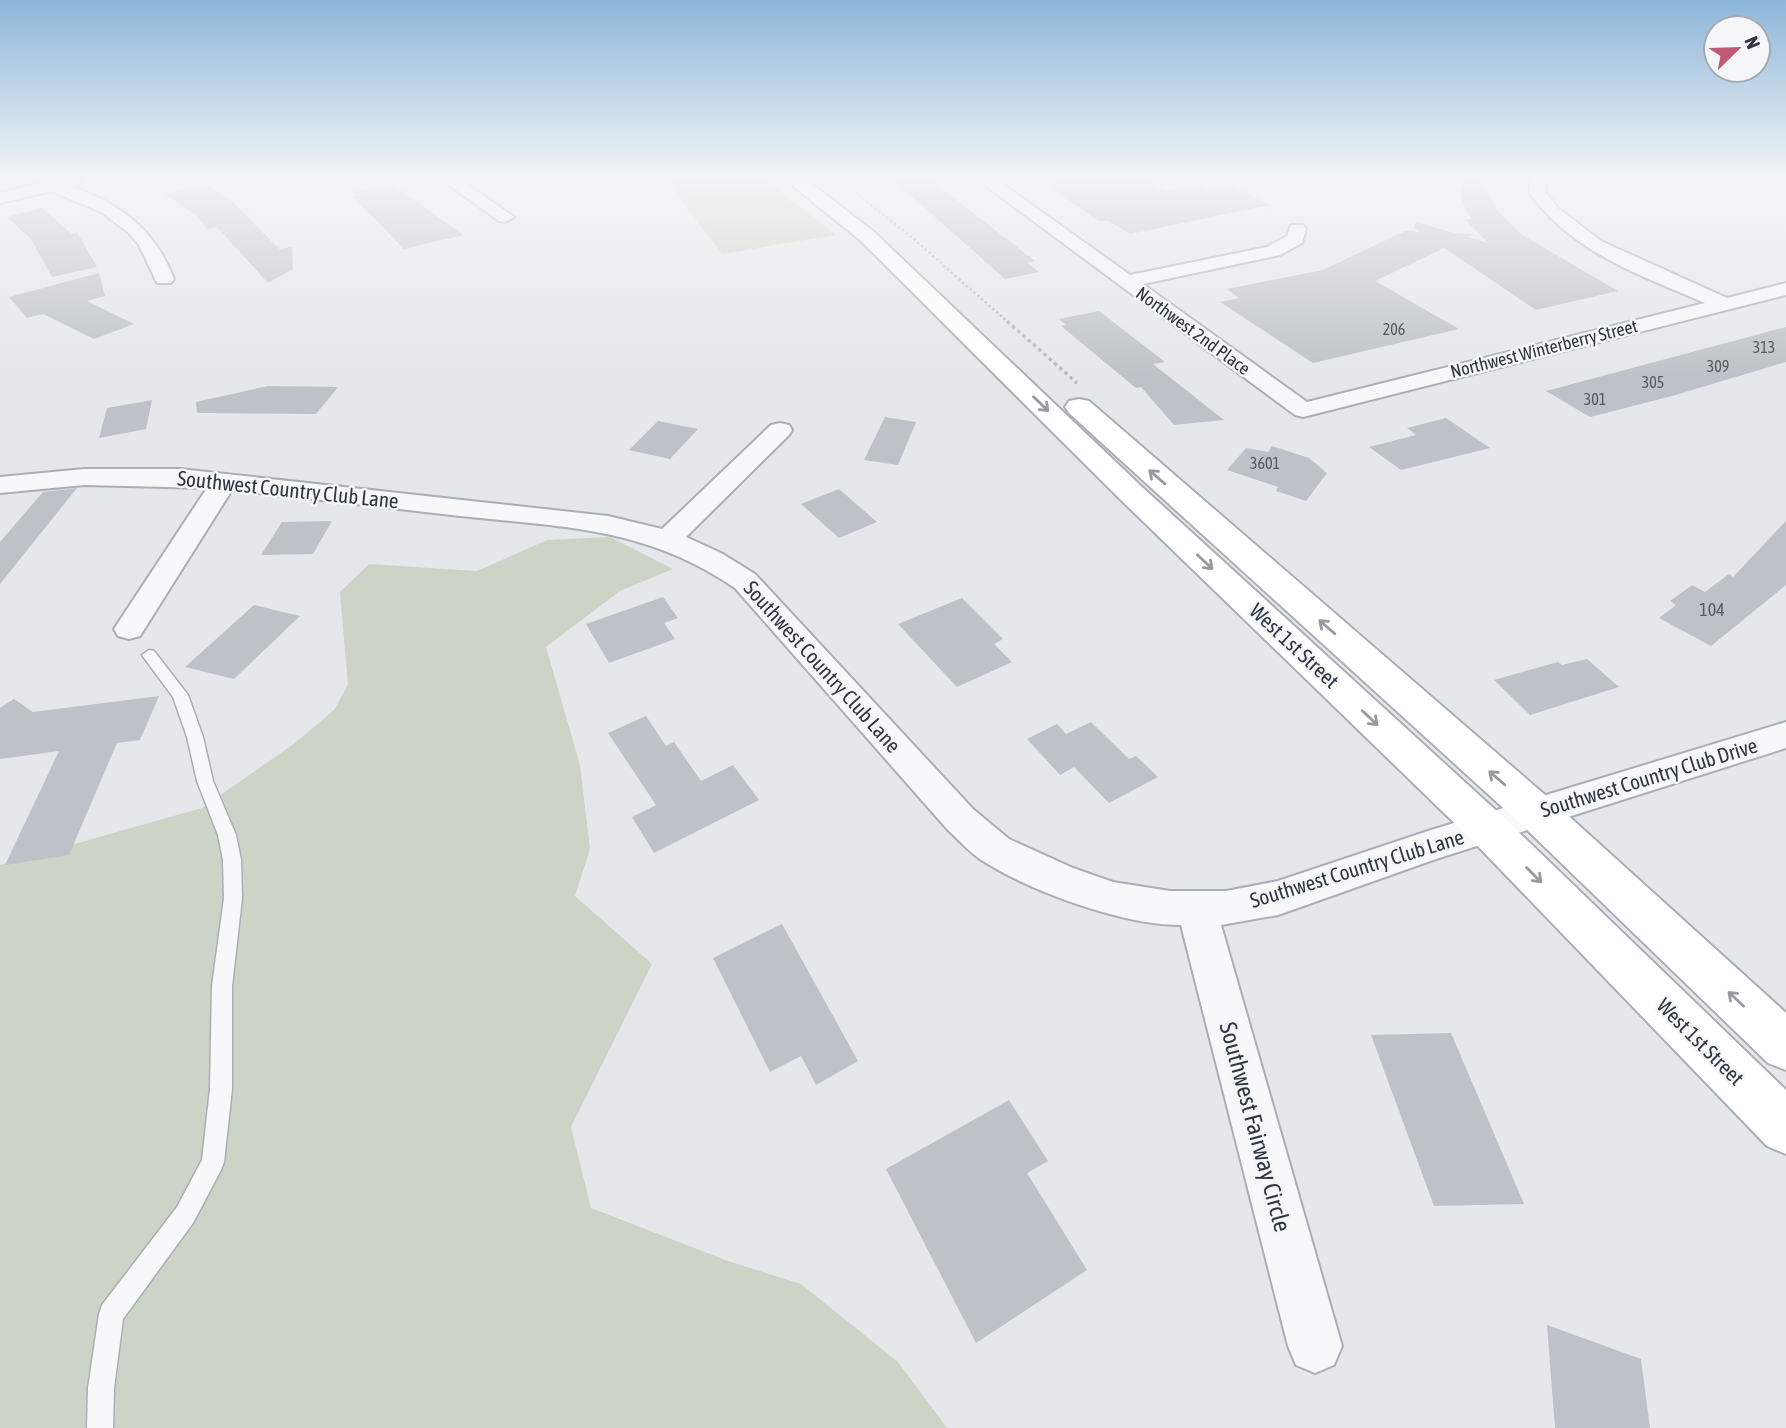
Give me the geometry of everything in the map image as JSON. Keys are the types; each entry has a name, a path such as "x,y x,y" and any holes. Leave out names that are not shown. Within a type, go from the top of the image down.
{"main road":[{"name":"West 1st Street","path":"875,244 1131,493 1512,820 1786,1046"},
{"name":"West 1st Street","path":"902,244 1131,454 1512,820 1786,1127"}],"street":[{"path":"149,244 158,257 164,278"},
{"name":"Northwest 2nd Place","path":"1073,244 1303,410"},
{"path":"1125,282 1273,251 1287,244"},
{"path":"1596,244 1617,256 1722,303"},
{"name":"Northwest Winterberry Street","path":"1303,410 1786,289"},
{"path":"668,538 780,430"},
{"name":"Southwest Country Club Lane","path":"0,485 134,475 224,482 608,524 668,538 708,555 746,581 960,819 996,850 1060,880 1113,899 1170,908 1226,908 1278,898 1512,820"},
{"path":"129,629 224,482"},
{"name":"Southwest Country Club Drive","path":"1512,820 1786,736"},
{"name":"Southwest Fairway Circle","path":"1196,908 1315,1346"}],"lane":[{"path":"100,1428 101,1388 111,1314 185,1215 213,1162 221,1089 222,986 233,898 232,860 227,835 205,781 195,737 180,695 149,655"}],"shaded area":[{"path":"714,244 784,244 722,254"},
{"path":"610,537 673,569 620,591 546,647 580,765 590,849 575,896 652,964 571,1127 591,1208 728,1261 801,1284 898,1362 947,1428 0,1428 0,865 202,808 295,743 334,710 348,685 340,592 369,564 477,571 547,540"}],"building":[{"path":"34,244 84,244 97,267 52,277"},
{"path":"232,244 274,244 279,249 292,247 293,269 268,283"},
{"path":"399,244 427,244 404,249"},
{"path":"965,244 1013,244 1035,261 1027,263 1039,272 1005,279"},
{"path":"1378,244 1537,244 1618,291 1536,310 1444,248 1375,281 1459,329 1313,363 1220,302 1239,298 1227,289 1323,270"},
{"path":"99,273 105,296 87,301 134,324 94,339 43,314 27,318 9,297"},
{"path":"1099,311 1165,362 1153,364 1224,420 1174,425 1141,387 1136,388 1061,326 1066,325 1059,319"},
{"path":"1786,327 1786,362 1672,396 1590,417 1546,391"},
{"path":"268,386 338,387 316,414 197,413 196,402"},
{"path":"152,400 146,429 99,438 107,408"},
{"path":"885,417 916,422 898,465 864,460"},
{"path":"1446,418 1490,448 1401,470 1369,447 1416,435 1407,428"},
{"path":"658,421 698,429 670,459 629,450"},
{"path":"1272,446 1309,458 1327,473 1306,501 1276,491 1278,487 1227,470 1246,448 1268,452"},
{"path":"77,488 0,584 0,542 43,492"},
{"path":"839,489 877,522 839,538 801,504"},
{"path":"332,521 313,554 261,555 282,522"},
{"path":"1786,521 1786,585 1711,646 1659,618 1676,605 1670,601 1692,585 1705,592 1729,574 1733,577"},
{"path":"663,597 678,618 664,623 675,639 609,663 586,624"},
{"path":"962,598 1003,639 994,644 1012,662 957,687 898,624"},
{"path":"254,605 300,616 234,679 185,667"},
{"path":"1587,659 1619,687 1530,715 1494,680 1558,662 1562,665"},
{"path":"159,696 140,740 117,743 69,855 5,865 59,751 0,759 0,708 14,699 33,712"},
{"path":"646,716 666,746 674,742 701,781 733,765 759,800 654,853 632,817 656,805 608,733"},
{"path":"1091,722 1129,759 1136,756 1158,777 1109,803 1074,767 1060,775 1027,739 1057,724 1066,734"},
{"path":"782,924 858,1061 816,1085 801,1056 770,1072 713,958"},
{"path":"1451,1033 1524,1204 1434,1206 1371,1035"},
{"path":"1009,1100 1048,1161 1027,1173 1087,1270 976,1343 886,1169"},
{"path":"1547,1325 1641,1359 1650,1428 1555,1428"}]}
